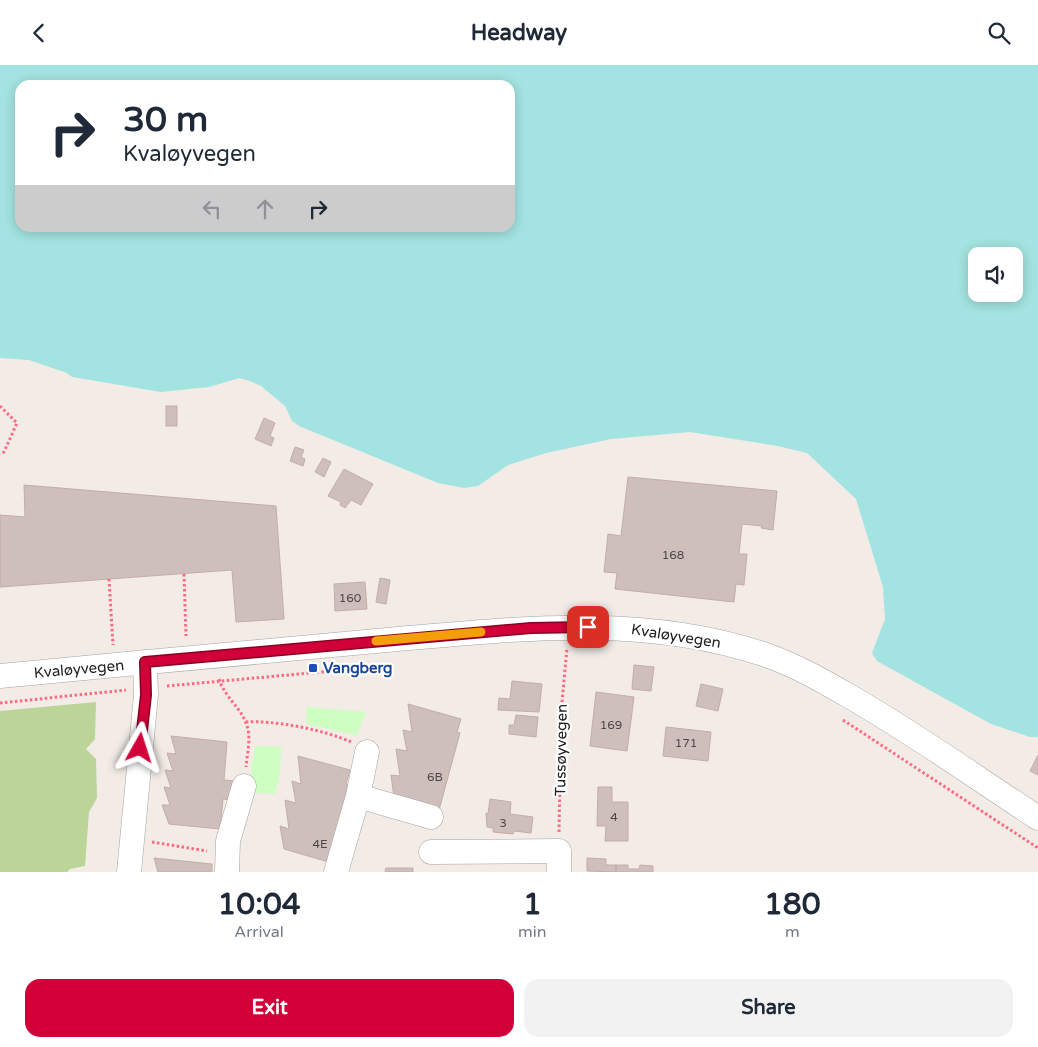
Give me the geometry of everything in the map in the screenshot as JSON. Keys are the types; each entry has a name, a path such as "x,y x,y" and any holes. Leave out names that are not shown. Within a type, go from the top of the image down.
{"street":[{"name":"Kvaløyvegen","path":"0,676 531,628 628,628 689,635 722,642 768,656 800,670 872,709 1038,818"},
{"path":"129,872 146,695 145,662"},
{"path":"336,872 358,796 367,752"},
{"path":"227,862 228,841 244,786"},
{"path":"358,796 431,817"},
{"path":"431,852 559,861"}],"path":[{"path":"0,406 17,423 4,452 0,454"},
{"path":"184,574 186,642"},
{"path":"109,579 114,651"},
{"name":"Tussøyvegen","path":"559,861 561,713 569,628"},
{"path":"219,680 222,689 246,722 249,737 244,786"},
{"path":"0,703 129,689"},
{"path":"836,715 1038,848"},
{"path":"246,722 261,721 342,738 354,743 367,752"},
{"path":"147,841 209,851 227,862"}],"green space":[{"path":"96,702 95,739 86,749 96,759 97,798 89,812 85,866 70,869 67,872 0,872 0,711"},
{"path":"307,707 366,712 357,735 306,724"},
{"path":"255,746 281,747 280,773 275,794 248,792"}],"water":[{"path":"0,65 1038,65 1038,737 1030,737 991,724 877,661 872,653 885,619 883,587 856,499 807,453 778,446 690,432 611,439 546,453 508,465 478,486 464,488 438,483 299,426 292,421 285,406 261,386 250,381 239,378 209,387 161,392 72,377 67,373 29,360 0,358"}],"building":[{"path":"166,406 177,406 177,426 166,426"},
{"path":"264,418 275,423 270,436 274,438 271,446 255,439"},
{"path":"295,447 304,450 301,457 305,459 303,466 290,461"},
{"path":"323,458 331,462 324,477 315,472"},
{"path":"344,469 373,484 361,505 351,500 345,508 340,505 341,502 328,496"},
{"path":"628,477 777,491 773,530 761,528 762,526 742,524 739,554 747,554 744,585 736,584 734,602 615,589 617,573 604,572 608,534 621,536"},
{"path":"24,485 276,506 284,619 236,622 232,570 0,587 0,515 25,517"},
{"path":"380,578 390,580 386,604 376,602"},
{"path":"365,582 367,609 335,611 334,584"},
{"path":"634,665 654,667 651,691 632,689"},
{"path":"512,681 542,684 539,712 498,710 499,698 510,699"},
{"path":"701,684 723,689 718,711 696,706"},
{"path":"596,692 634,697 627,751 590,746"},
{"path":"408,704 461,719 457,732 460,733 439,810 394,797 391,775 400,776 396,749 407,751 403,730 412,732"},
{"path":"516,715 538,717 536,737 509,734 509,725 514,725"},
{"path":"666,727 711,732 708,761 663,756"},
{"path":"171,736 227,742 224,780 235,781 233,800 223,799 220,829 169,824 162,805 170,805 164,787 171,788 165,770 173,771 167,753 176,754"},
{"path":"1038,755 1038,775 1030,771"},
{"path":"298,756 350,770 346,784 353,786 332,863 284,849 280,826 289,829 285,800 296,803 292,781 301,784"},
{"path":"598,787 612,787 612,802 628,802 628,841 605,841 606,826 597,826"},
{"path":"490,799 511,802 510,814 533,817 531,833 514,831 513,834 493,832 493,828 487,827 486,813 488,814"},
{"path":"154,858 212,864 212,872 158,872"},
{"path":"587,858 606,859 606,865 616,865 616,872 587,871"},
{"path":"616,865 628,865 628,869 639,869 640,865 653,866 653,872 616,872"},
{"path":"386,868 413,868 413,872 385,872"}],"slow traffic":[{"path":"376,641 481,632"}],"place":[{"name":"Vangberg","path":"313,668"}],"route":[{"path":"140,748 146,695 145,662 531,628 588,627"}]}
